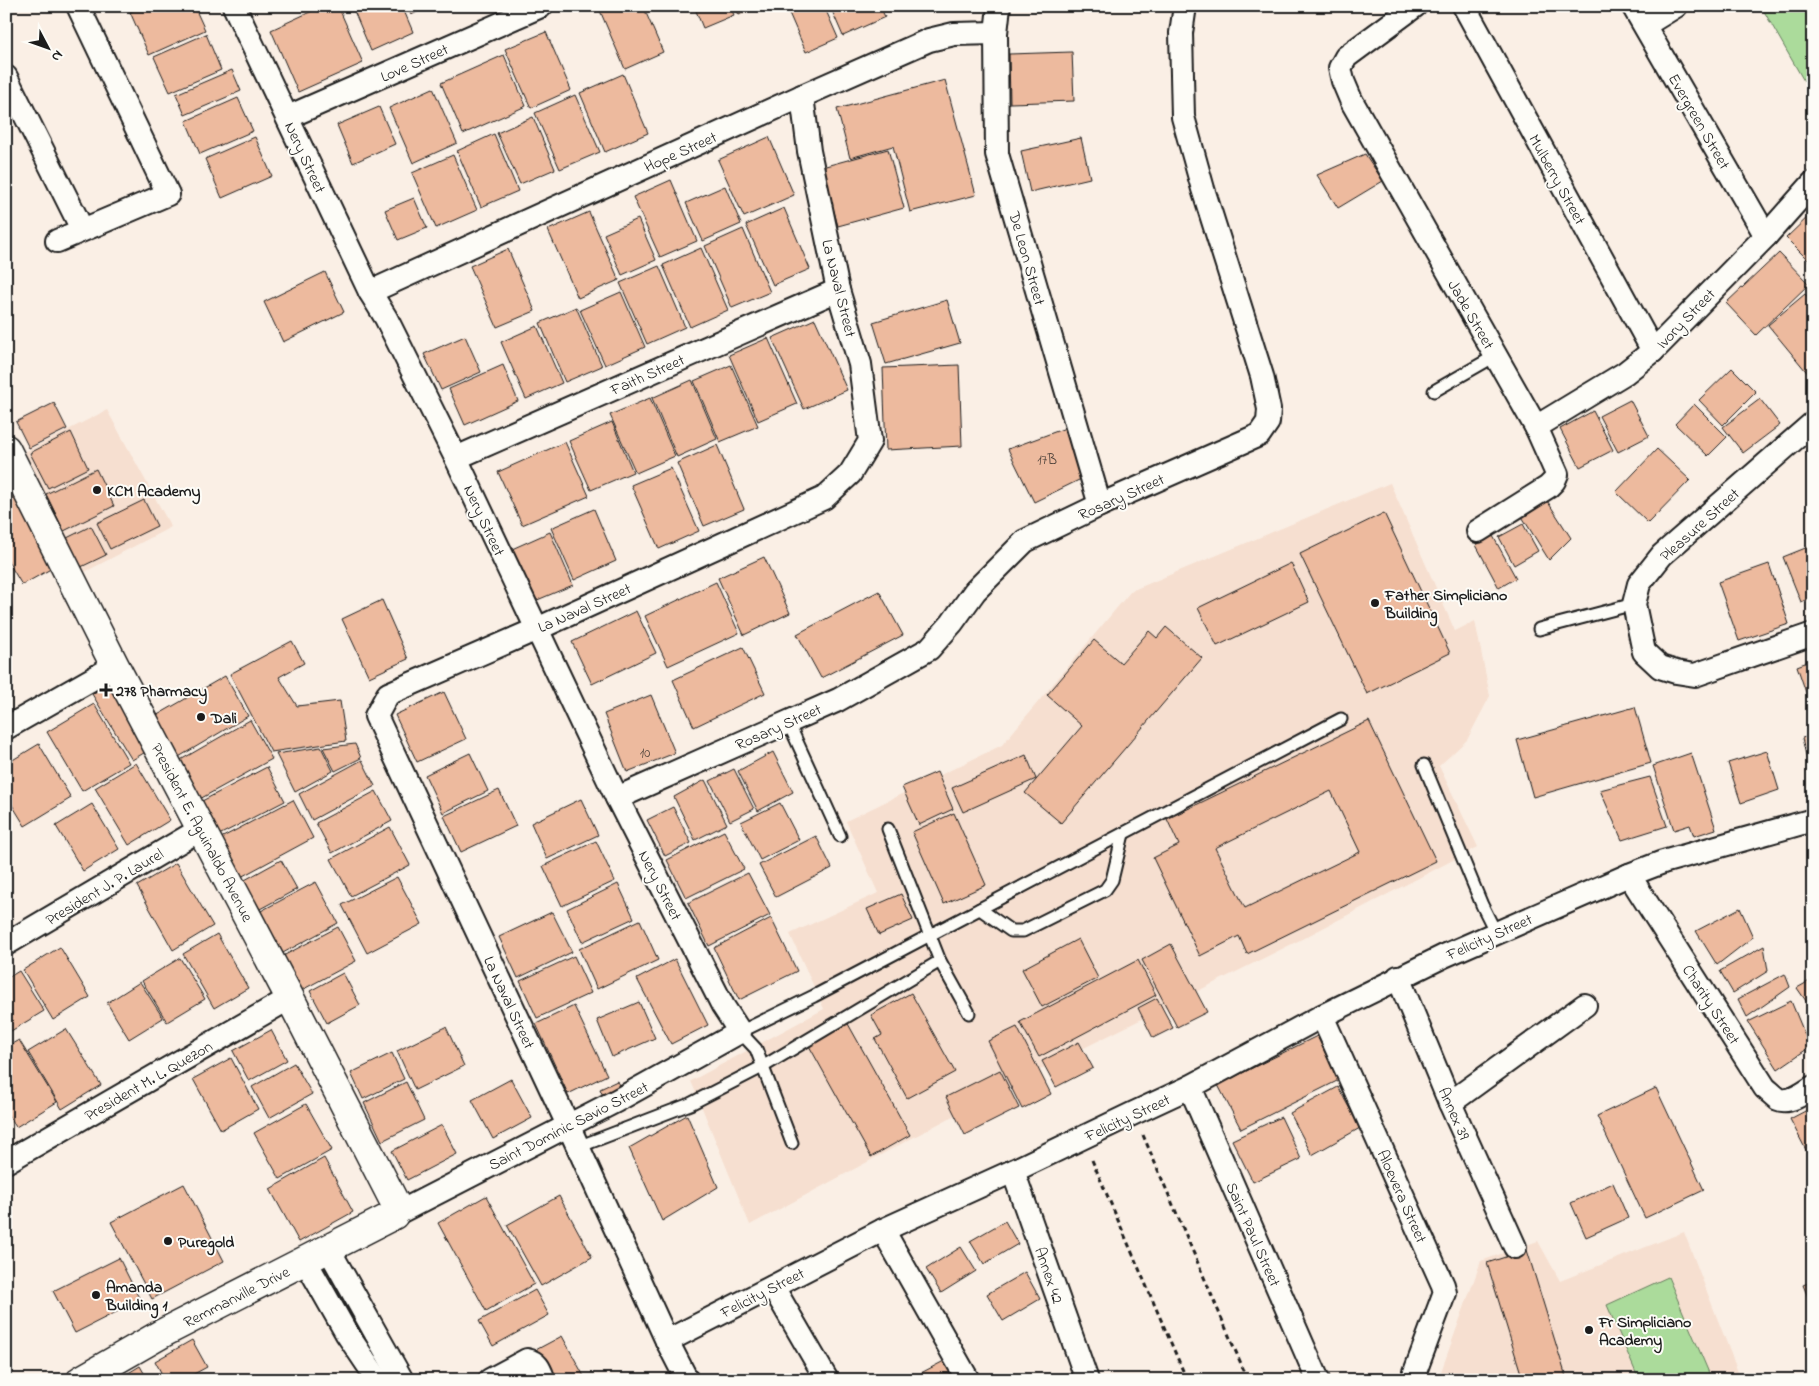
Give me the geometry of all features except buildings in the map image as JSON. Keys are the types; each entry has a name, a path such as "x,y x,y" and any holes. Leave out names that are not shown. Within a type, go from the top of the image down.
{"main road":[{"name":"President E. Aguinaldo Avenue","path":"8,460 290,998 396,1205 394,1215"},
{"name":"Remmanville Drive","path":"81,1380 163,1333 394,1215"}],"street":[{"path":"58,241 82,229 168,194 78,6"},
{"name":"Nery Street","path":"234,6 370,292 386,318 456,458 617,798 723,1006 740,1032"},
{"name":"Love Street","path":"288,117 541,6"},
{"name":"De Leon Street","path":"999,6 996,33 997,154 1100,505"},
{"name":"Rosary Street","path":"617,798 838,700 929,649 952,623 975,591 1025,541 1100,505 1259,435 1268,422 1269,409 1262,376 1182,117 1181,33 1185,6"},
{"name":"Jade Street","path":"1415,6 1346,57 1340,68 1342,81 1350,100 1536,427 1557,474 1554,482 1548,487 1478,531"},
{"name":"Mulberry Street","path":"1464,6 1653,351"},
{"path":"1639,16 1676,6"},
{"name":"Evergreen Street","path":"1639,16 1766,236"},
{"name":"Hope Street","path":"370,292 929,40 954,34 996,33"},
{"path":"6,77 82,229"},
{"name":"La Naval Street","path":"568,1125 376,716 388,694 824,498 850,474 870,442 860,364 838,290 809,151 802,96"},
{"name":"Ivory Street","path":"1536,427 1625,373 1653,351 1766,236 1813,183"},
{"name":"Faith Street","path":"456,458 838,290"},
{"name":"Pleasure Street","path":"1634,604 1639,584 1662,555 1813,423"},
{"path":"1634,604 1644,652 1660,667 1676,672 1695,675 1813,634"},
{"path":"6,728 115,666"},
{"name":"Felicity Street","path":"667,1341 883,1230 1190,1087 1322,1016 1398,978 1496,933 1629,875 1664,862 1813,820"},
{"name":"President J. P. Laurel","path":"6,944 201,829"},
{"name":"Charity Street","path":"1629,875 1765,1088 1779,1099 1788,1100 1799,1096 1813,1087"},
{"name":"Annex 39","path":"1398,978 1450,1103 1515,1247"},
{"name":"President M. L. Quezon","path":"6,1162 290,998"},
{"path":"1450,1103 1585,1005"},
{"name":"Aloevera Street","path":"1322,1016 1445,1293 1412,1380"},
{"name":"Saint Dominic Savio Street","path":"394,1215 616,1102 740,1032"},
{"name":"Saint Paul Street","path":"1190,1087 1318,1380"},
{"path":"568,1125 667,1341 687,1380"},
{"name":"Annex 42","path":"1013,1171 1087,1380"},
{"path":"883,1230 968,1380"},
{"path":"317,1254 354,1296 402,1380"},
{"path":"317,1254 333,1308 378,1380"},
{"path":"773,1287 827,1380"},
{"path":"333,1308 354,1296"},
{"path":"362,1355 381,1342"},
{"path":"490,1380 527,1360 537,1364 544,1380"}],"lane":[{"path":"1434,391 1496,356"},
{"path":"1538,629 1634,604"},
{"path":"792,1143 764,1066 756,1049 740,1032 931,935 1341,720"},
{"path":"788,722 840,836"},
{"path":"1424,765 1482,905 1496,933"},
{"path":"888,829 940,961 969,1013"},
{"path":"980,909 1012,931 1017,932 1023,931 1106,890 1112,880 1123,834"},
{"path":"578,1147 690,1104 764,1066 940,961"}],"path":[{"path":"1134,1113 1248,1380"},
{"path":"1082,1138 1187,1380"}],"shaded area":[{"name":"KCM Academy","path":"107,410 171,527 83,573 25,452"},
{"path":"1390,483 1455,631 1475,621 1490,696 1467,740 1439,766 1478,847 1298,941 1026,1077 750,1225 691,1081 824,1009 790,934 878,893 846,821 1002,745 1131,591"},
{"name":"Fr Simpliciano Academy","path":"1684,1232 1741,1380 1438,1380 1481,1261 1538,1241 1560,1281"}],"green space":[{"path":"1761,6 1813,6 1813,76 1804,81"},
{"path":"1668,1277 1712,1380 1639,1380 1607,1305"}],"place":[{"name":"KCM Academy","path":"97,490"},
{"name":"Father Simpliciano Building","path":"1375,603"},
{"name":"278 Pharmacy","path":"106,690"},
{"name":"Dali","path":"201,717"},
{"name":"Puregold","path":"168,1241"},
{"name":"Amanda Building 1","path":"96,1295"},
{"name":"Fr Simpliciano Academy","path":"1589,1330"}]}
